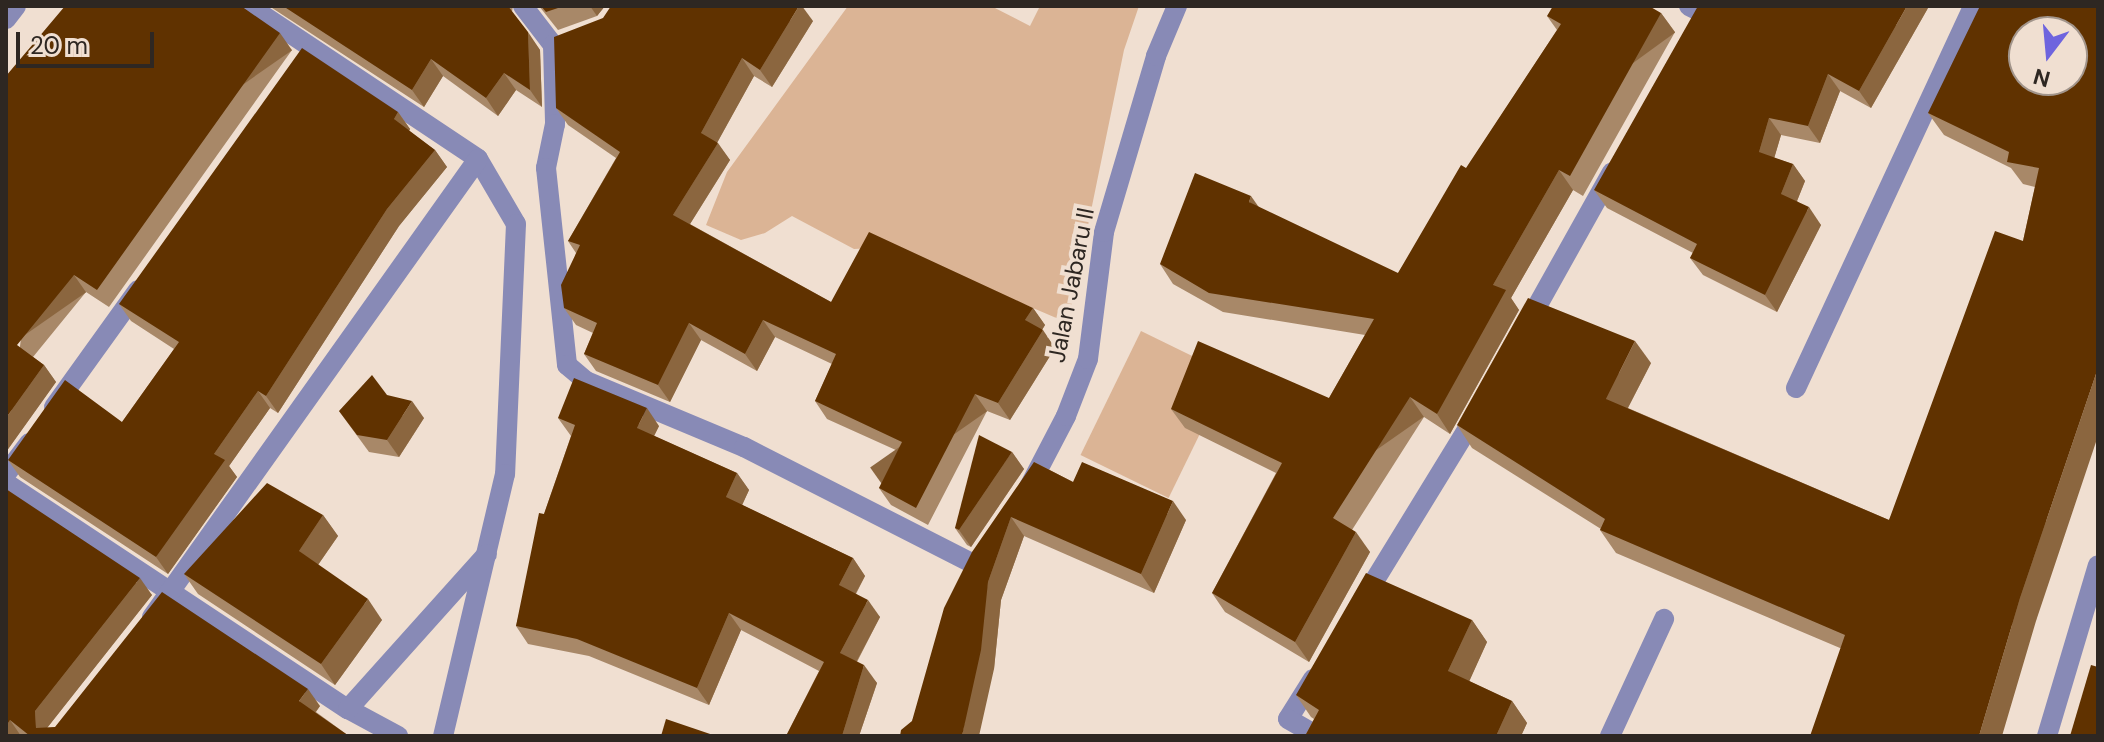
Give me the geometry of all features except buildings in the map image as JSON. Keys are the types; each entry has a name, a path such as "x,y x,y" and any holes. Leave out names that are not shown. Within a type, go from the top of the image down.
{"street":[{"path":"6,19 16,6"},
{"path":"249,6 312,45 478,159 516,224 505,474 443,736"},
{"path":"523,6 553,45 555,124 546,168 567,365 586,381 744,447 974,564"},
{"name":"Jalan Jabaru II","path":"1012,511 1060,428 1088,359 1104,232 1156,56 1177,6"},
{"path":"1796,388 1973,6"},
{"path":"553,45 579,36"},
{"path":"293,71 312,45"},
{"path":"1512,352 1626,148"},
{"path":"134,640 172,591 478,159"},
{"path":"6,474 154,266"},
{"path":"1354,613 1488,393"},
{"path":"6,483 348,709 398,736"},
{"path":"962,587 988,543"},
{"path":"348,709 489,552"},
{"path":"2047,736 2089,627 2098,565"},
{"path":"1610,736 1664,619"},
{"path":"1318,736 1288,719 1321,666"}],"shaded area":[{"path":"848,6 991,6 1030,26 1040,6 1139,6 1124,50 1068,323 891,247 854,249 792,216 765,233 741,240 706,225 727,172"},
{"path":"1141,331 1229,374 1169,498 1081,455"}]}
